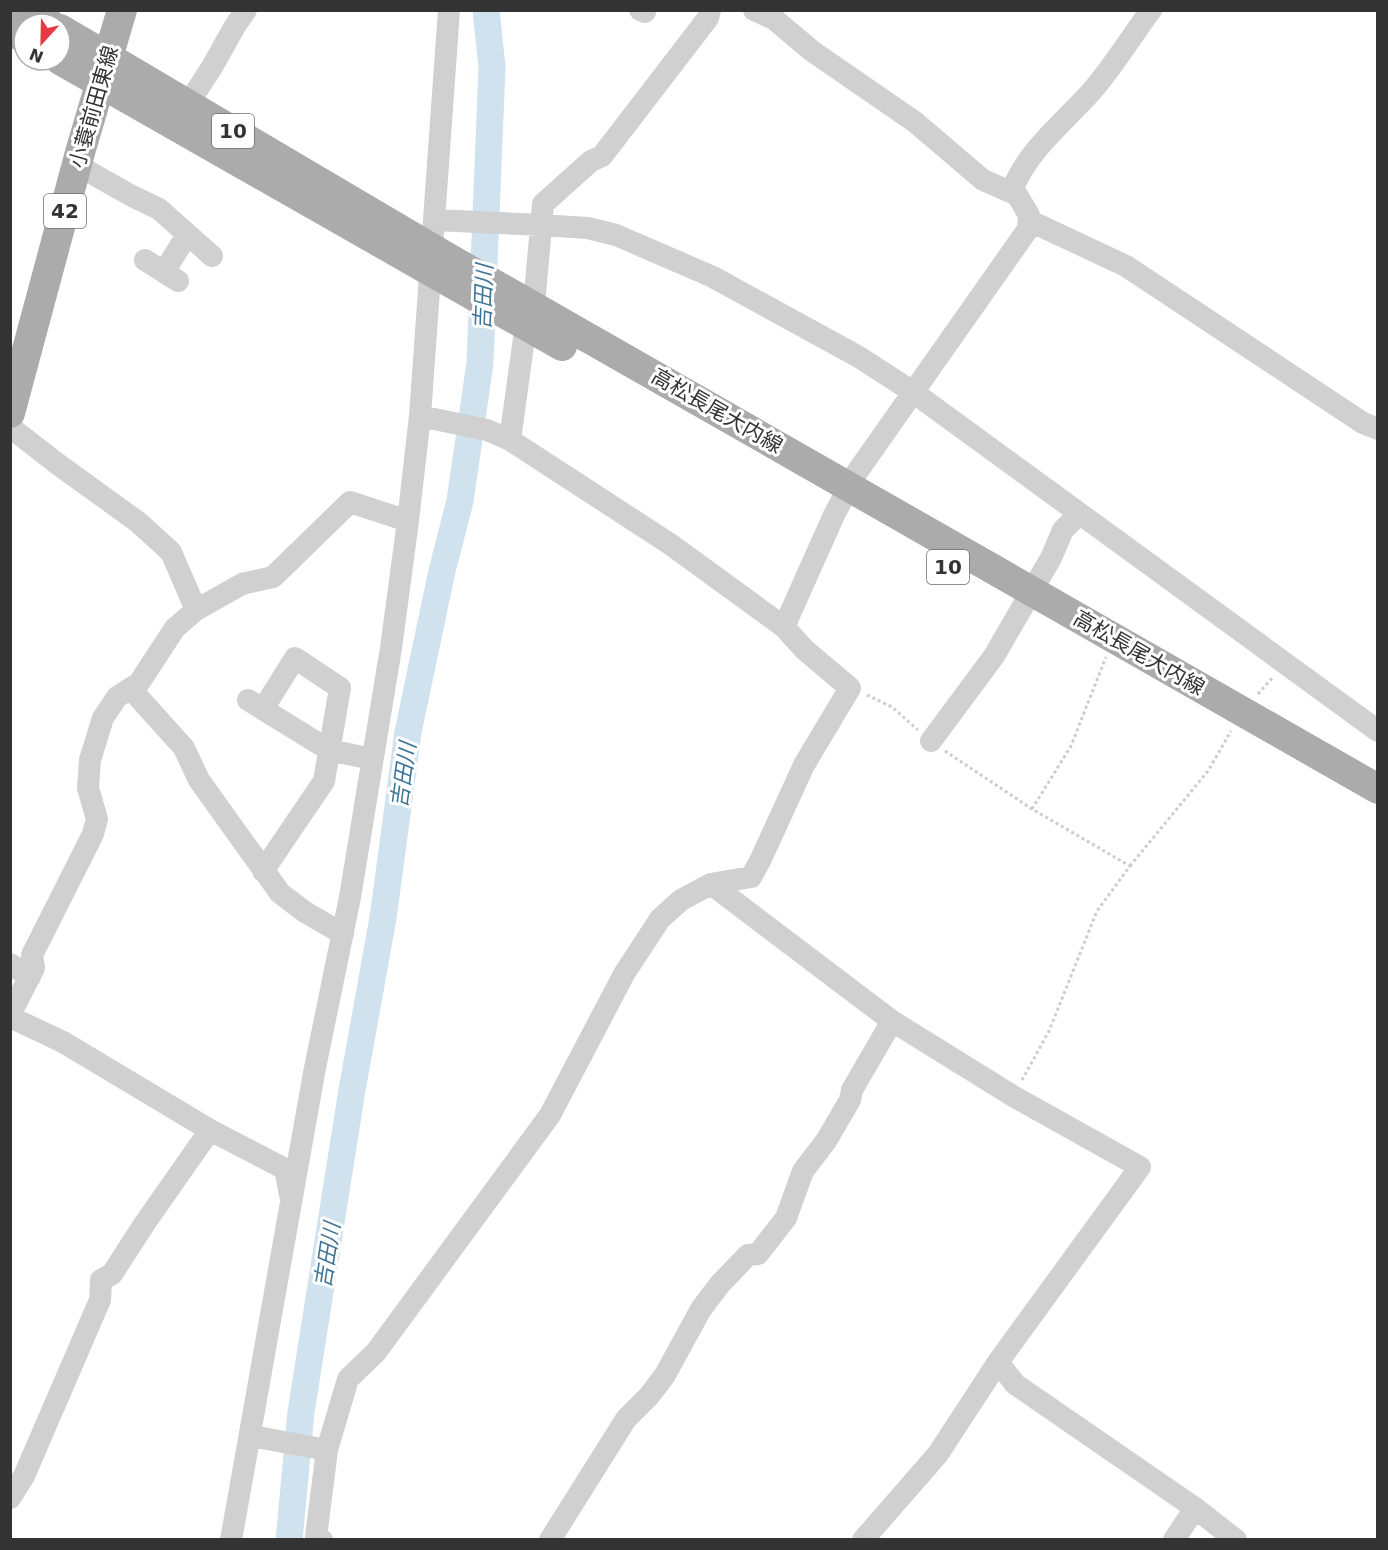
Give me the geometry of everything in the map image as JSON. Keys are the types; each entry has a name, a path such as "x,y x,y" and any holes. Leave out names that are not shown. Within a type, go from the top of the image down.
{"main road":[{"name":"小蓑前田東線","path":"10,413 77,165 122,10"},
{"name":"高松長尾大内線","path":"72,40 105,70 439,249"},
{"name":"高松長尾大内線","path":"72,63 105,70 188,104 439,249 524,313 1026,600 1377,812"},
{"name":"高松長尾大内線","path":"1026,600 1377,789"}],"street":[{"path":"188,104 213,67 246,10"},
{"path":"231,1539 314,1073 343,934 391,648 439,249 449,10"},
{"path":"510,440 524,313 535,294 533,224 543,204 591,161 602,156 708,18 710,10"},
{"path":"754,10 774,19 812,51 915,122 983,180 1015,194 1023,202 1030,221 1023,238 913,392 844,495 784,627"},
{"path":"1015,194 1013,188 1018,176 1036,148 1092,91 1151,10"},
{"path":"77,165 159,209 212,256"},
{"path":"1030,221 1126,266 1364,423 1377,429"},
{"path":"439,249 533,224 588,228 644,245 734,289 859,357 913,392 1377,731"},
{"path":"145,260 171,276 187,235"},
{"path":"322,1539 316,1538 327,1450 348,1379 376,1352 550,1115 624,974 660,919 681,900 711,884 751,877 804,765 850,688 805,650 784,627 662,539 510,440 487,430 420,416"},
{"path":"10,427 138,522 171,552 196,610"},
{"path":"291,1200 283,1168 210,1130 63,1042 10,1016 34,968 32,956 93,834 97,819 88,788 90,760 103,718 117,697 140,683 175,628 196,610 242,584 273,577 350,502 408,521"},
{"path":"931,741 994,656 1051,558 1063,530 1079,514"},
{"path":"264,871 324,781 329,750 340,688 295,658 255,705 329,750 372,759"},
{"path":"131,689 184,748 200,780 279,893 305,912 343,934"},
{"path":"711,884 892,1021 1013,1096 1140,1167 998,1362 938,1454 863,1539"},
{"path":"10,964 30,978"},
{"path":"550,1539 626,1419 649,1396 665,1375 701,1309 720,1284 748,1255 758,1254 786,1218 803,1171 826,1141 892,1021"},
{"path":"10,1498 24,1476 100,1300 101,1280 112,1274 210,1130"},
{"path":"998,1362 1016,1384 1236,1539"},
{"path":"251,1436 327,1450"},
{"path":"1174,1539 1195,1508"}],"path":[{"path":"1256,696 1284,664"},
{"path":"1101,667 1071,746 1032,809 1130,866"},
{"path":"1013,1096 1049,1031 1097,911 1130,866 1208,771 1226,739"}],"waterway":[{"name":"吉田川","path":"289,1540 301,1412 352,1090 383,918 408,732 442,571 460,501 480,363 492,67 486,10"}]}
